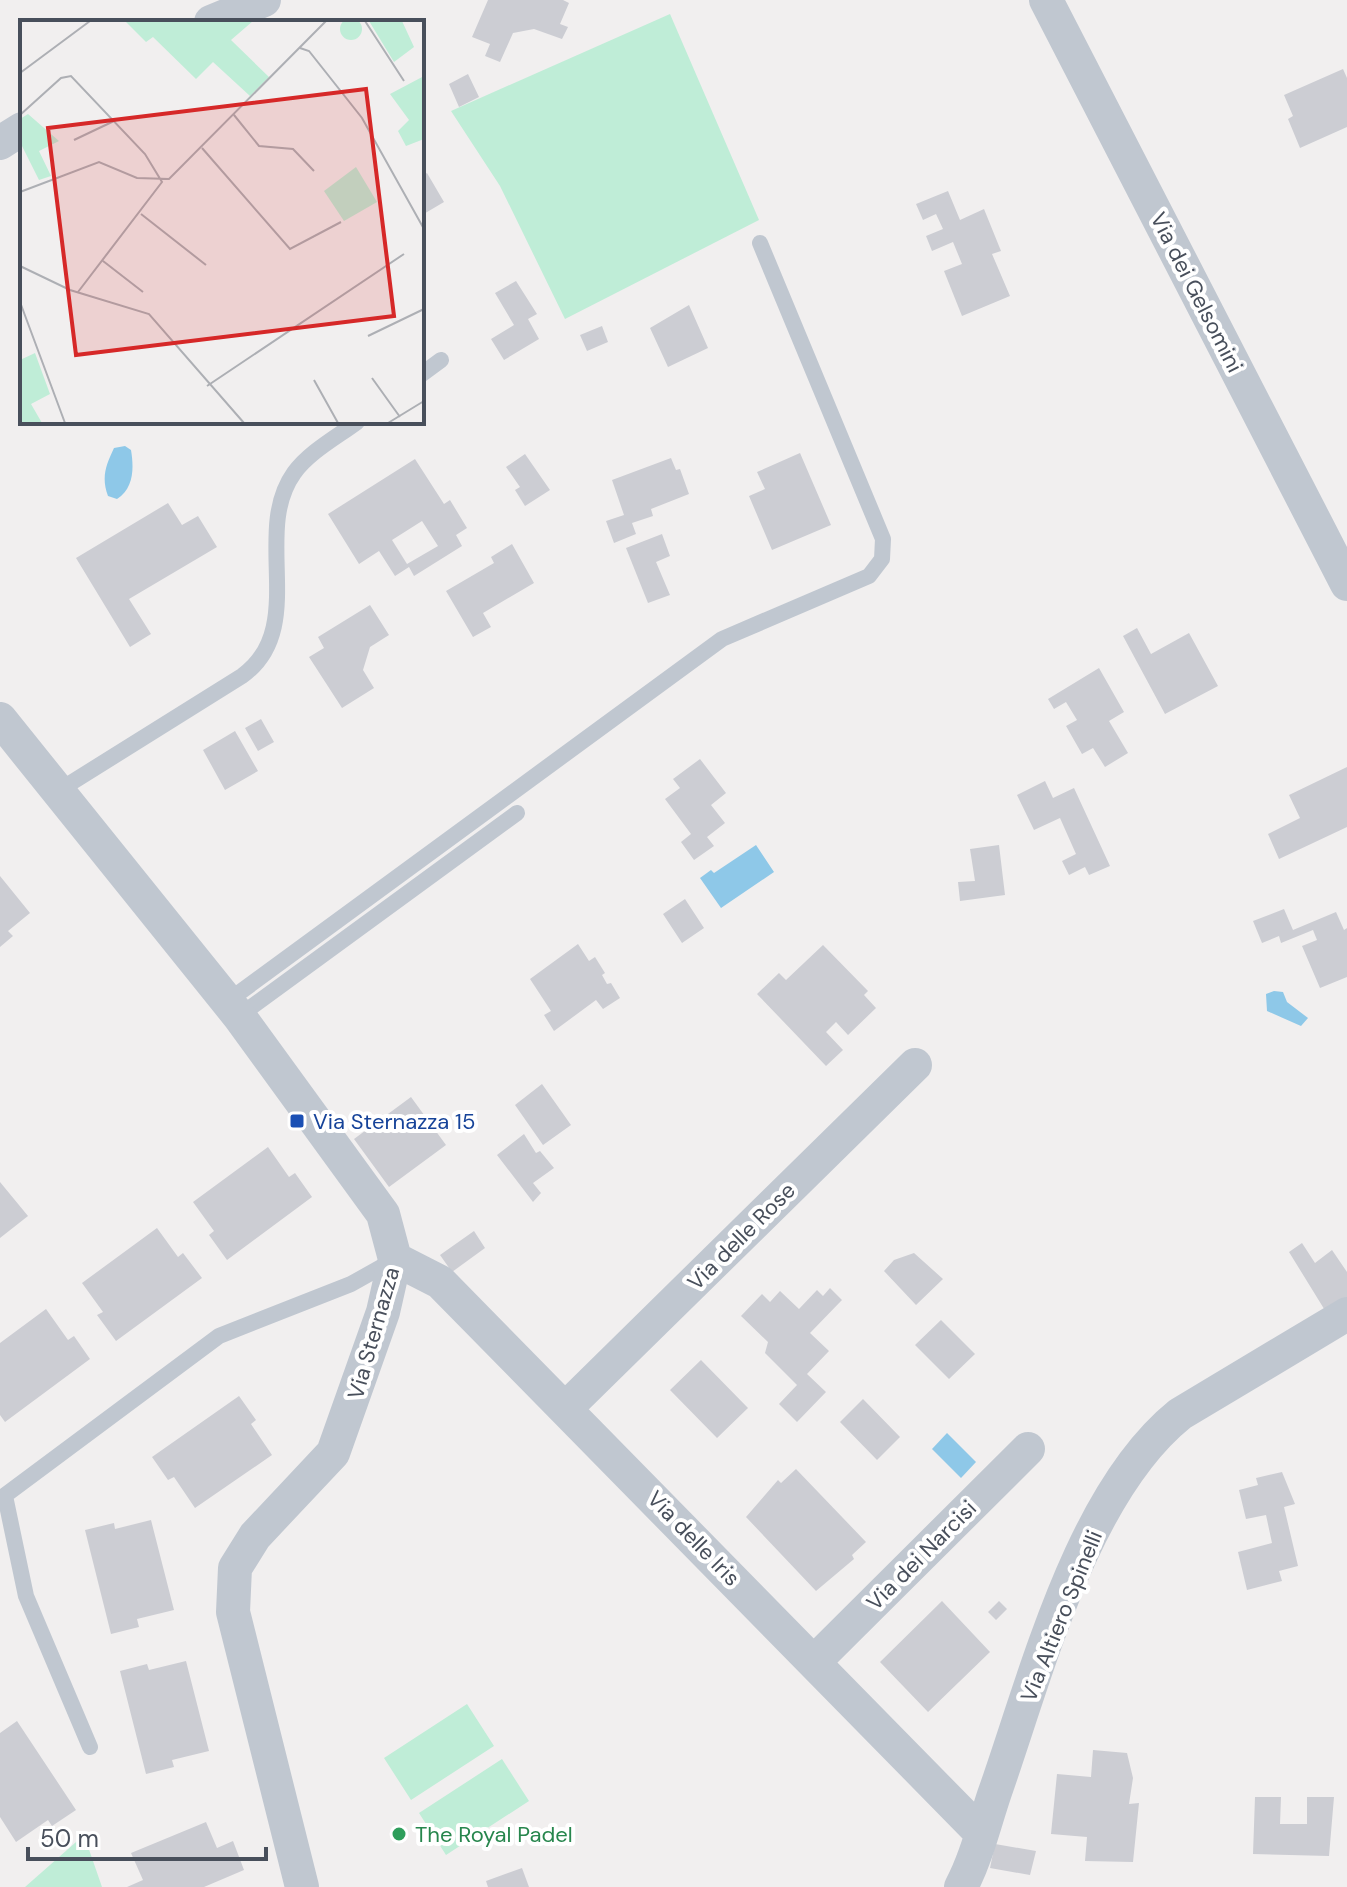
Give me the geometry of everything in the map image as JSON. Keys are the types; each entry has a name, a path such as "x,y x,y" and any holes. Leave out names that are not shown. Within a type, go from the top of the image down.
{"street":[{"path":"216,20 264,0"},
{"name":"Via dei Gelsomini","path":"1046,0 1347,584"},
{"path":"0,143 20,130"},
{"name":"Via Sternazza","path":"0,719 234,1008 383,1214 395,1259 383,1312 333,1453 255,1536 235,1568 233,1612 299,1886"},
{"name":"Via delle Rose","path":"566,1408 915,1065"},
{"name":"Via delle Iris","path":"395,1259 440,1282 981,1833"},
{"name":"Via Altiero Spinelli","path":"961,1887 1055,1622 1087,1544 1123,1477 1158,1432 1180,1414 1347,1314"},
{"name":"Via dei Narcisi","path":"815,1661 1028,1449"}],"lane":[{"path":"234,1008 722,639 869,576 882,559 883,539 760,243"},
{"path":"424,373 441,360"},
{"path":"58,791 242,676 263,656 277,602 278,516 283,492 295,471 354,424"},
{"path":"234,1008 517,813"},
{"path":"90,1747 26,1596 2,1498 219,1336 351,1284 395,1259"}],"green space":[{"path":"670,14 759,220 565,319 500,186 451,111"},
{"path":"467,1704 494,1746 411,1800 384,1758"},
{"path":"502,1759 529,1801 446,1855 419,1813"},
{"path":"84,1835 102,1887 25,1887"}],"water":[{"path":"125,446 131,450 132,477 127,489 117,499 108,496 105,471 114,448"},
{"path":"756,845 774,872 721,908 700,878 711,870 714,873"},
{"path":"1283,992 1287,1002 1308,1018 1301,1026 1267,1011 1266,994"},
{"path":"947,1433 976,1462 961,1478 932,1449"}],"building":[{"path":"488,0 563,0 569,3 560,24 568,27 562,39 534,29 513,33 500,62 485,56 490,44 472,37"},
{"path":"1343,69 1347,78 1347,127 1300,148 1288,119 1293,116 1284,95"},
{"path":"468,74 479,97 459,107 449,84"},
{"path":"427,173 444,202 424,214 424,175"},
{"path":"948,191 960,220 984,209 1001,251 992,254 1010,296 962,316 944,271 962,264 953,242 932,251 926,236 943,229 936,214 923,220 916,204"},
{"path":"516,281 537,314 528,319 539,339 504,360 491,339 514,325 495,293"},
{"path":"689,305 708,348 668,367 650,328"},
{"path":"602,326 608,342 587,351 580,335"},
{"path":"800,453 831,525 772,550 749,496 765,489 757,472"},
{"path":"525,454 550,490 525,506 515,490 520,487 506,467"},
{"path":"671,458 676,470 680,469 689,494 651,509 653,516 632,523 636,534 614,543 606,521 624,515 612,480"},
{"path":"415,459 444,504 450,500 467,528 456,535 462,546 414,576 409,567 395,576 379,551 359,564 328,514","holes":["422,521 438,546 407,564 392,540"]},
{"path":"168,503 182,525 198,516 217,547 129,599 151,634 130,647 76,558"},
{"path":"662,534 670,556 656,562 670,595 648,603 626,548"},
{"path":"512,544 534,583 483,613 491,627 473,637 446,591 494,563 491,557"},
{"path":"370,605 389,635 370,647 363,670 374,688 342,708 309,657 324,648 318,637"},
{"path":"1137,628 1151,654 1189,633 1218,686 1165,714 1123,636"},
{"path":"1099,668 1124,712 1109,721 1128,753 1105,767 1093,748 1082,754 1066,726 1077,720 1066,702 1054,709 1048,699"},
{"path":"261,719 274,742 258,751 245,728"},
{"path":"235,731 258,771 225,790 203,750"},
{"path":"700,759 726,793 711,805 725,823 707,837 714,846 694,860 681,842 691,834 665,799 680,788 673,779"},
{"path":"1347,767 1347,827 1279,859 1268,834 1300,818 1289,795"},
{"path":"1045,781 1053,798 1074,788 1110,866 1089,875 1085,867 1069,875 1062,861 1076,854 1060,818 1034,830 1017,795"},
{"path":"999,845 1005,895 960,901 958,882 975,881 970,849"},
{"path":"0,876 30,913 8,931 13,936 0,947"},
{"path":"685,899 704,928 682,943 663,914"},
{"path":"1284,909 1293,930 1336,912 1344,930 1347,928 1347,977 1320,988 1302,946 1317,940 1313,930 1281,943 1279,936 1262,943 1253,921"},
{"path":"578,944 589,961 595,957 605,973 602,975 607,984 611,983 620,998 603,1009 596,1000 554,1031 544,1015 551,1011 530,979"},
{"path":"823,945 868,991 864,995 876,1008 848,1035 836,1022 826,1032 843,1050 826,1066 757,994 779,973 786,980"},
{"path":"542,1084 571,1125 543,1145 515,1105"},
{"path":"411,1097 446,1145 389,1187 354,1139"},
{"path":"524,1134 536,1153 540,1151 554,1168 533,1183 541,1193 533,1202 497,1155"},
{"path":"268,1147 289,1177 295,1173 312,1197 227,1260 209,1235 214,1231 193,1202"},
{"path":"0,1182 28,1216 0,1238"},
{"path":"157,1228 178,1257 183,1253 202,1278 116,1341 97,1315 103,1312 82,1283"},
{"path":"474,1231 485,1248 452,1272 440,1255"},
{"path":"1302,1243 1315,1263 1332,1250 1347,1272 1347,1298 1326,1312 1289,1252"},
{"path":"914,1253 943,1279 916,1305 884,1271 894,1260"},
{"path":"830,1288 842,1300 810,1333 829,1351 807,1374 826,1392 797,1422 779,1404 797,1385 765,1353 768,1342 741,1316 762,1294 770,1302 780,1291 799,1309 817,1290 823,1296"},
{"path":"46,1309 68,1340 74,1336 90,1359 5,1422 0,1415 0,1343"},
{"path":"941,1320 975,1354 949,1379 915,1345"},
{"path":"701,1360 748,1408 717,1438 670,1390"},
{"path":"239,1396 256,1420 251,1424 272,1455 195,1508 174,1477 168,1480 152,1457"},
{"path":"863,1399 900,1437 877,1460 840,1422"},
{"path":"796,1469 866,1542 852,1555 854,1559 816,1591 746,1517 778,1480 781,1483"},
{"path":"1282,1472 1295,1504 1284,1507 1298,1566 1279,1571 1282,1581 1247,1590 1238,1552 1272,1543 1266,1515 1246,1519 1239,1490 1258,1485 1256,1478"},
{"path":"151,1520 174,1610 137,1619 139,1627 111,1634 85,1530 114,1523 115,1529"},
{"path":"942,1601 990,1652 928,1712 880,1662"},
{"path":"999,1601 1007,1609 996,1620 988,1612"},
{"path":"186,1661 209,1751 172,1760 174,1767 146,1774 120,1671 147,1664 149,1670"},
{"path":"17,1721 76,1810 52,1826 48,1820 16,1842 0,1817 0,1733"},
{"path":"1093,1750 1127,1753 1133,1778 1129,1804 1139,1803 1133,1862 1085,1861 1087,1837 1051,1834 1057,1774 1091,1777"},
{"path":"1255,1797 1281,1797 1280,1824 1307,1824 1307,1797 1334,1797 1329,1856 1253,1854"},
{"path":"206,1822 217,1848 233,1841 244,1870 204,1887 127,1887 143,1880 131,1853"},
{"path":"995,1844 1036,1851 1030,1875 990,1868"},
{"path":"522,1868 529,1887 488,1887 486,1881"}],"place":[{"name":"Via Sternazza 15","path":"297,1121"},
{"name":"The Royal Padel","path":"399,1834"}]}
